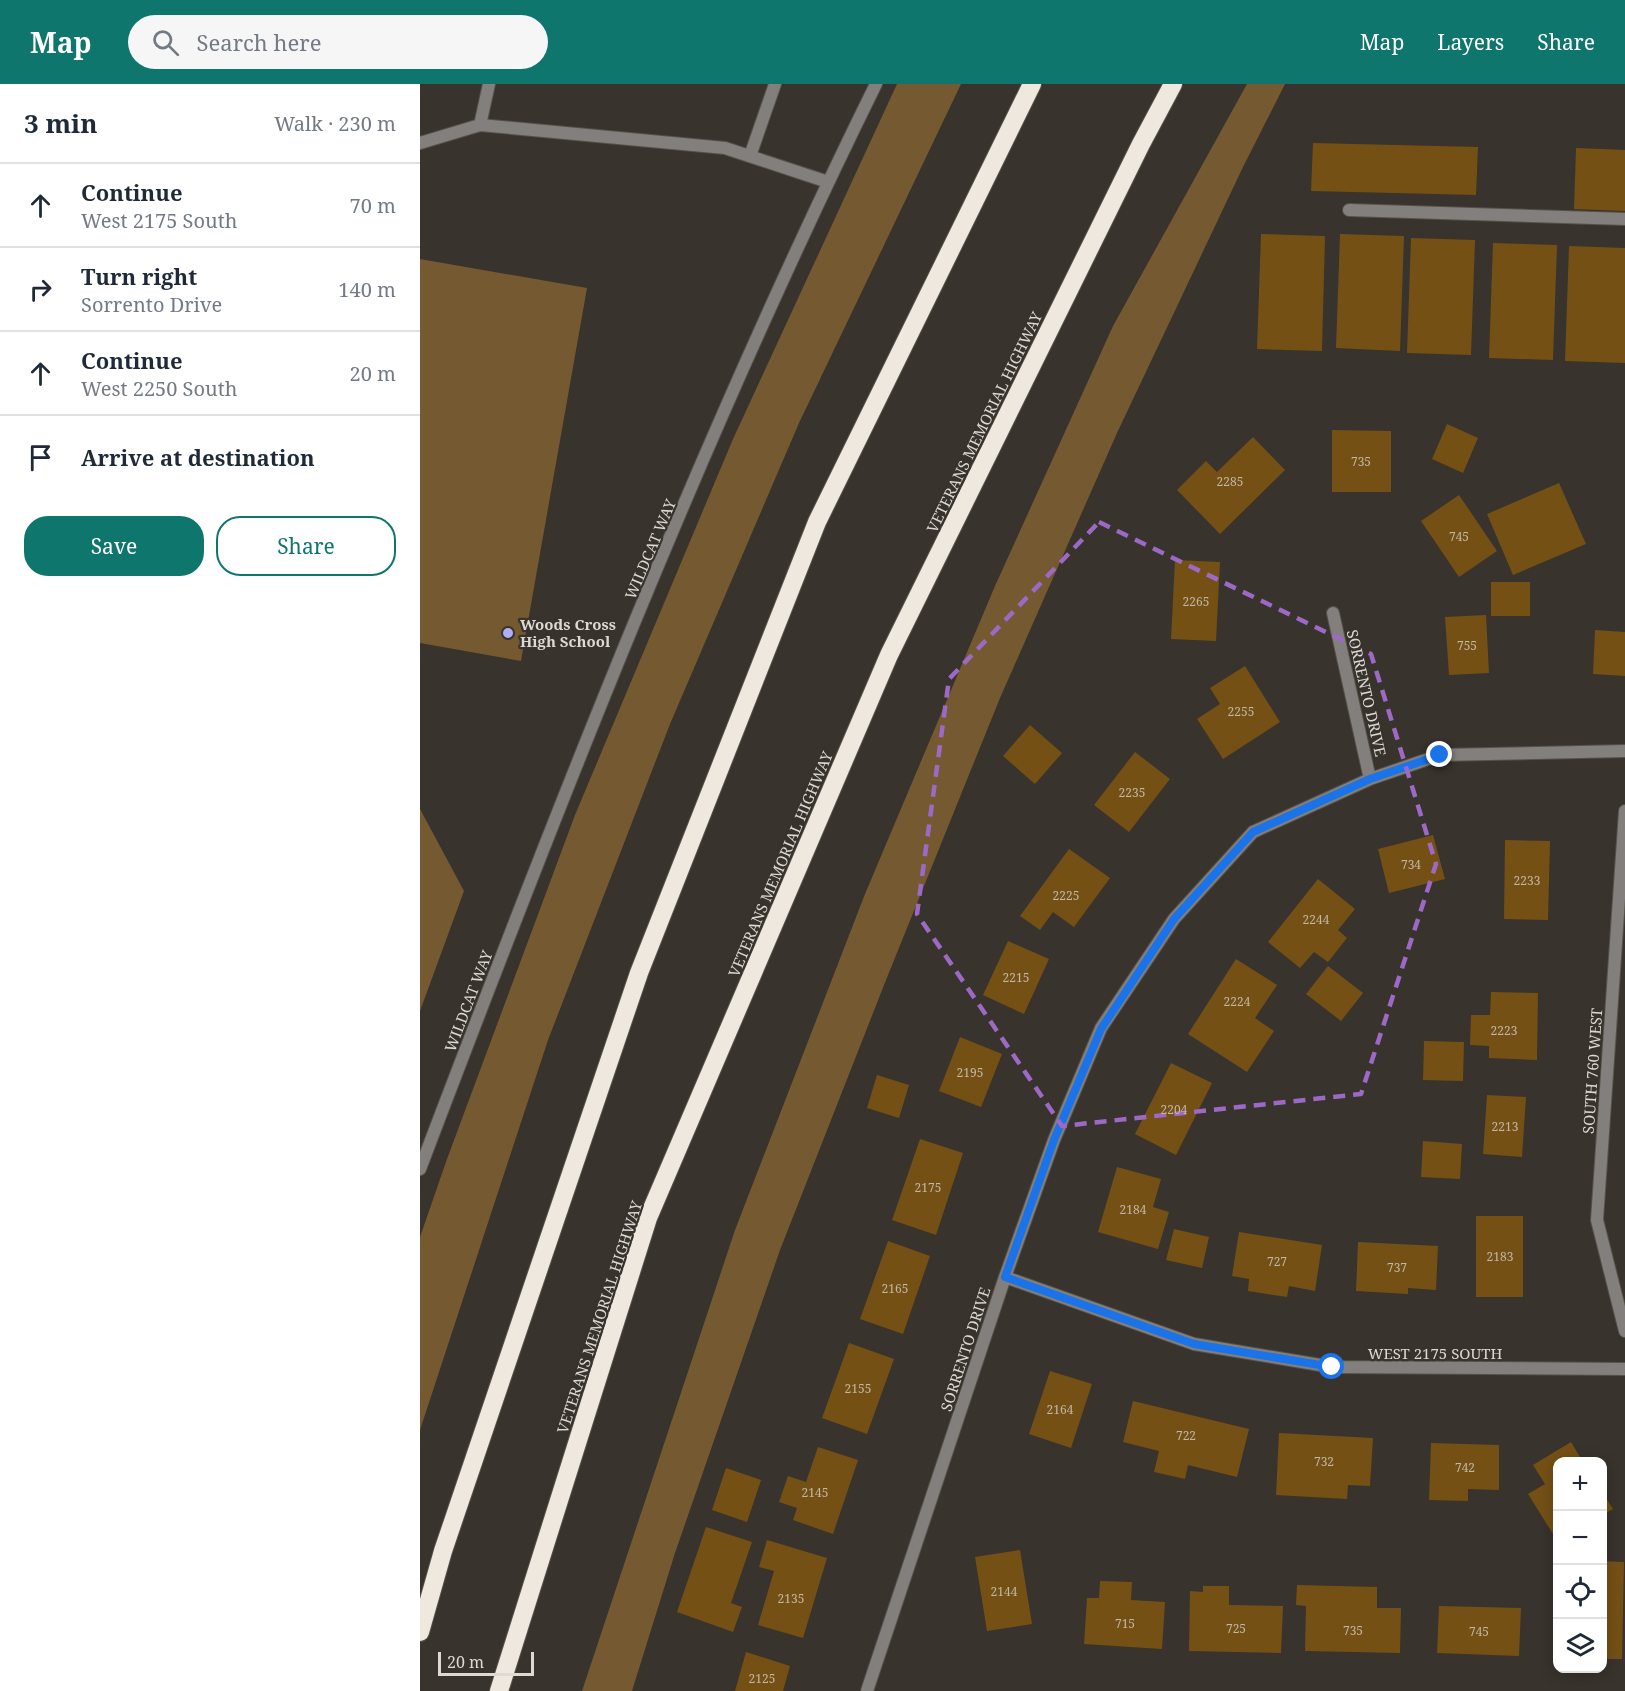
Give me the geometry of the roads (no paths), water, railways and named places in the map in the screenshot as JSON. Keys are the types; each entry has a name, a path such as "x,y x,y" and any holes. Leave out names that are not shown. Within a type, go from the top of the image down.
{"highway":[{"path":"420,1632 443,1551 639,973 759,668 817,522 1032,84"},
{"name":"VETERANS MEMORIAL HIGHWAY","path":"499,1691 648,1218 889,656 1141,144 1173,84"},
{"path":"1141,144 1180,84"}],"street":[{"path":"480,125 489,84"},
{"path":"750,156 775,84"},
{"name":"WILDCAT WAY","path":"420,1169 597,714 709,446 828,182 876,84"},
{"path":"420,143 480,125 725,148 828,182"},
{"path":"1349,210 1625,219"},
{"name":"SORRENTO DRIVE","path":"867,1691 1005,1277 1054,1140 1101,1029 1174,919 1253,832 1370,779 1333,613"},
{"path":"1370,779 1440,755 1625,751"},
{"name":"SOUTH 760 WEST","path":"1625,811 1597,1220 1625,1331"},
{"name":"WEST 2175 SOUTH","path":"1005,1277 1194,1344 1332,1367 1625,1369"}],"place":[{"name":"Woods Cross High School","path":"508,633"}]}
